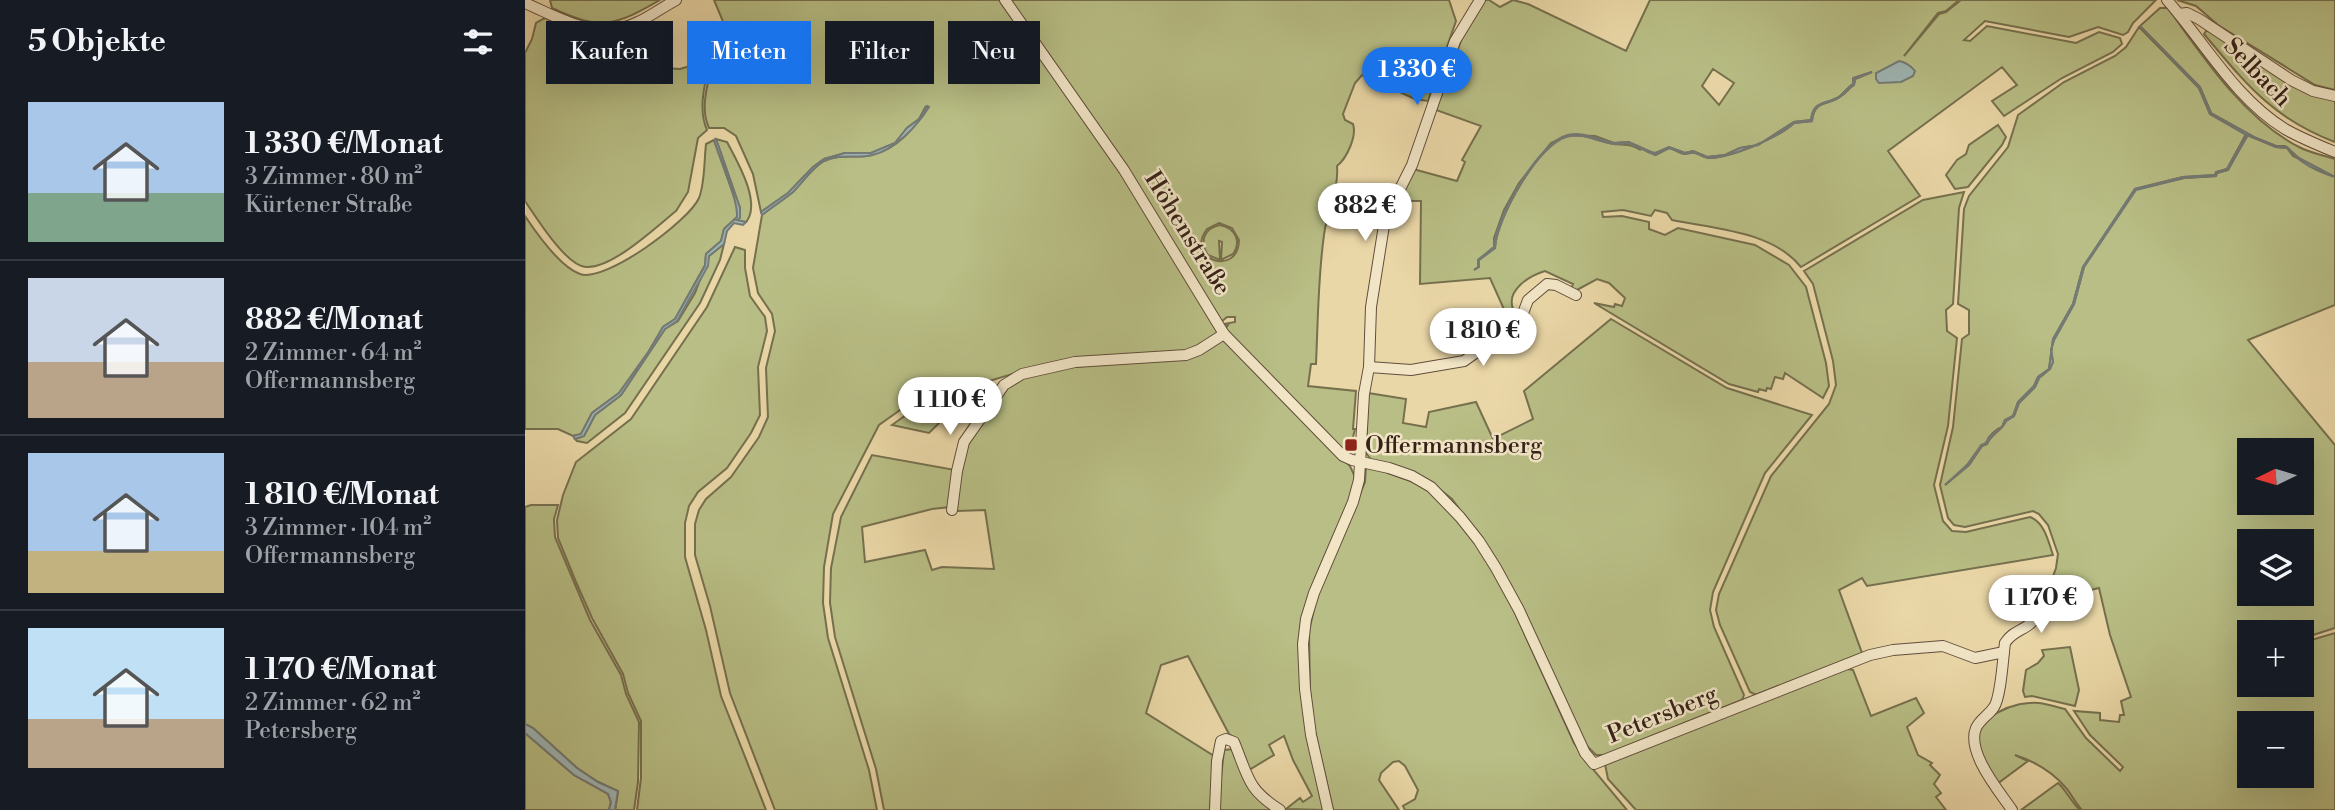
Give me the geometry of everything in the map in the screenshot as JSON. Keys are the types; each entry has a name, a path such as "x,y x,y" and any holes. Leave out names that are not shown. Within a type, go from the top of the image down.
{"street":[{"path":"525,3 575,26 606,30 638,22 676,0"},
{"name":"Höhenstraße","path":"1005,0 1124,170 1224,334 1343,456 1362,462"},
{"path":"1328,810 1309,723 1303,659 1304,631 1314,593 1357,491 1362,462 1362,419 1369,367 1371,306 1385,219 1424,132 1455,41 1480,0"},
{"name":"Selbach","path":"2167,0 2235,84 2263,112 2286,130 2335,152"},
{"path":"2179,14 2187,13 2199,19 2291,80 2313,91 2335,96"},
{"path":"1369,367 1411,370 1464,361 1512,327 1523,316 1528,300 1547,284 1556,285 1576,295"},
{"path":"952,510 964,442 1004,385 1013,378 1030,371 1075,362 1186,355 1224,334"},
{"name":"Petersberg","path":"1362,462 1412,476 1431,487 1479,541 1519,610 1585,752 1594,764 1870,655 1893,650 1944,646 1975,658 2004,652"},
{"path":"2012,810 1988,775 1974,744 1976,726 1995,707 2009,636 2028,626 2039,611 2066,606 2075,613"},
{"path":"1215,810 1219,746 1221,741 1226,739 1234,743 1251,787 1280,810"}],"green space":[{"path":"550,0 660,0 613,21 583,20 552,8"},
{"path":"714,0 1002,0 1017,21 948,21 948,84 1040,84 1040,53 1097,133 1219,332 1196,348 1181,352 1035,367 986,382 945,387 910,403 879,425 833,514 824,567 823,603 828,638 869,770 877,810 775,810 730,693 695,555 695,524 706,499 731,477 759,437 768,417 766,368 775,331 772,314 758,293 753,268 762,215 793,192 824,161 881,152 897,143 919,119 895,143 871,153 845,153 824,159 788,193 761,212 753,174 736,136 724,128 709,128 705,111 708,84 811,84 811,21 723,21"},
{"path":"1009,0 1449,0 1456,21 1428,101 1415,99 1362,75 1355,83 1343,114 1345,120 1353,124 1354,134 1348,152 1337,166 1336,184 1326,226 1319,283 1316,364 1311,364 1308,386 1356,391 1355,429 1349,453 1346,454 1225,329 1228,325 1224,324 1235,322 1235,317 1227,317 1221,322 1040,47 1040,21 1023,21","holes":["1219,223 1232,228 1239,240 1236,252 1230,259 1222,261 1207,256 1202,249 1202,240 1207,229"]},
{"path":"1485,0 1500,7 1513,0 1528,4 1626,51 1650,0 1959,0 1946,11 1938,13 1904,56 1939,14 1946,12 1961,0 2156,0 2123,35 2098,27 2069,37 1985,21 1964,40 1970,41 1987,26 2076,43 2099,32 2120,38 2122,44 2113,52 2062,78 2004,116 1992,101 2017,85 2002,67 1888,151 1920,196 1801,267 1775,246 1742,233 1672,220 1667,213 1655,210 1651,216 1623,210 1602,212 1603,217 1622,216 1649,222 1649,229 1665,235 1678,228 1755,245 1789,265 1806,287 1826,363 1829,386 1823,398 1785,373 1783,379 1775,377 1771,389 1767,388 1766,391 1759,389 1758,392 1729,384 1594,303 1622,306 1625,298 1609,283 1597,279 1575,291 1571,289 1573,284 1545,271 1532,276 1520,285 1513,296 1513,309 1520,311 1511,325 1490,278 1420,284 1421,201 1398,201 1413,169 1457,181 1465,162 1462,160 1481,126 1436,110 1462,38","holes":["1713,69 1734,83 1719,105 1702,86","1872,72 1855,79 1854,85 1843,95 1819,106 1812,121 1794,123 1763,142 1794,122 1811,120 1812,114 1818,106 1840,96 1853,84 1854,78","1568,135 1573,135 1556,142 1544,152 1521,184 1503,219 1495,248 1479,260 1479,267 1474,270 1478,267 1478,260 1494,247 1494,238 1504,210 1519,183 1551,143","1581,135 1595,136 1614,143 1629,142 1641,150","1754,146 1719,157 1710,158 1694,153 1684,154 1669,148 1656,155 1647,151 1655,154 1669,147 1685,153 1693,151 1707,157 1725,155 1740,148"]},
{"path":"2177,0 2335,0 2335,90 2315,85 2218,25 2196,6"},
{"path":"2160,8 2168,8 2226,85 2260,120 2299,147 2335,159 2335,305 2248,340 2335,445 2335,628 2314,635 2314,620 2237,620 2237,697 2314,697 2314,639 2335,633 2335,810 2082,810 2055,777 2036,764 2015,755 2028,761 1997,784 1986,765 1978,744 1978,734 1982,726 1998,712 2019,704 2039,703 2065,709 2086,738 2120,771 2123,767 2090,735 2074,711 2100,713 2100,720 2119,722 2120,715 2124,715 2121,701 2131,697 2110,635 2099,588 2074,594 2057,588 2052,606 2042,607 2056,568 2058,554 2048,525 2039,514 2033,511 1965,527 1954,525 1948,518 1940,485 1953,427 1962,339 1969,334 1969,310 1958,304 1964,209 1969,196 2008,147 2018,115 2064,82 2115,56 2126,47 2139,27 2199,88 2210,114 2246,134 2227,169 2216,172 2215,175 2183,177 2135,189 2083,267 2073,304 2053,339 2052,347 2074,304 2084,267 2136,189 2184,178 2216,176 2217,173 2228,170 2247,135 2276,147 2287,148 2293,156 2300,159 2285,146 2276,146 2256,138 2211,113 2200,87 2140,26","holes":["2051,352 2053,362 2050,369 2039,378 2035,387 2019,403 2014,416 2002,427 2005,420 2013,416 2018,402 2034,386 2038,377 2049,369","2002,427 1987,444 1982,446 1993,433","1982,446 1969,465 1953,478"]},
{"path":"545,18 552,21 546,21 546,84 673,84 673,69 687,67 687,84 705,84 703,112 707,130 698,138 688,192 676,211 621,254 597,266 578,265 561,250 525,201 525,53 536,23"},
{"path":"2207,30 2335,99 2335,142 2294,122 2262,98 2204,34"},
{"path":"1998,125 2006,137 2002,145 1968,187 1955,189 1946,175 1957,160 1966,154 1969,145"},
{"path":"716,139 727,142 750,193 750,214 746,222 736,221 740,208"},
{"path":"714,140 738,208 737,217 724,229 721,241 706,254 705,265 675,319 663,327 619,393 592,413 581,434 573,436 558,429 525,429 525,216 549,249 572,270 580,274 592,274 608,269 664,235 692,208 699,198 702,186 706,144"},
{"path":"1964,192 1959,208 1953,304 1946,310 1947,331 1957,338 1948,426 1934,485 1943,521 1952,531 1966,532 2030,517 2043,528 2053,555 1867,586 1862,578 1839,590 1862,653 1756,695 1750,692 1716,610 1719,594 1771,476 1829,404 1836,385 1833,361 1813,284 1804,271 1923,200"},
{"path":"1220,225 1230,229 1237,240 1233,254 1221,260 1222,242 1219,241 1220,260 1208,255 1204,245 1207,232"},
{"path":"724,244 720,260 700,303 625,413 587,443 577,441 575,439 584,436 595,415 621,395 665,329 678,321 695,293 709,256"},
{"path":"735,247 745,250 750,296 765,317 767,331 758,367 760,415 727,468 698,492 689,506 685,523 685,557 721,696 766,810 637,810 641,778 641,721 628,693 623,674 592,618 576,582 558,538 557,520 576,462 631,419 707,307"},
{"path":"1611,319 1727,388 1812,415 1765,473 1713,592 1710,610 1714,627 1744,695 1742,700 1604,755 1596,755 1585,744 1482,540 1452,499 1437,487 1372,461 1366,453 1368,393 1406,399 1403,423 1426,427 1429,412 1476,402 1493,439 1533,419 1524,391"},
{"path":"1217,340 1225,340 1230,344 1350,466 1356,479 1306,604 1299,647 1324,810 1286,809 1300,798 1303,802 1312,796 1284,736 1269,745 1274,755 1249,770 1238,740 1229,734 1188,656 1161,665 1146,713 1214,756 1210,810 884,810 876,769 835,637 830,603 831,568 841,517 872,455 955,470 950,507 862,527 865,562 925,550 932,570 942,567 994,569 985,510 955,510 967,442 1010,382 1052,369 1171,358"},
{"path":"988,388 995,394 975,422 946,416 929,433 892,425 937,399"},
{"path":"1366,467 1419,484 1433,492 1469,533 1506,593 1574,743 1627,810 1405,810 1403,806 1415,799 1418,790 1405,766 1399,761 1393,762 1381,773 1379,780 1399,810 1333,810 1314,727 1310,691 1309,631 1317,597 1365,482"},
{"path":"558,505 554,519 555,537 590,620 621,675 626,694 639,722 638,782 634,810 615,810 618,791 577,768 533,728 525,724 525,507"},
{"path":"2070,647 2079,690 2075,706 2032,696 2025,697 2023,691 2026,670 2044,656 2042,650"},
{"path":"1842,668 1853,670 1871,716 1916,698 1924,713 1907,727 1918,755 1932,763 1930,765 1940,775 1934,784 1941,793 1936,797 1946,810 1636,810 1608,779 1605,764"},
{"path":"525,733 574,775 608,794 611,802 609,810 525,810"},
{"path":"1233,749 1251,791 1273,810 1220,810 1224,750"},
{"path":"2058,783 2080,810 2021,810"}],"water":[{"path":"2140,26 2200,87 2211,113 2256,138 2276,146 2287,147 2297,157 2335,177 2309,166 2297,158 2287,148 2276,147 2248,135 2228,170 2217,173 2216,176 2184,178 2136,190 2084,267 2074,304 2052,347 2053,339 2073,304 2083,267 2135,189 2183,177 2215,175 2216,172 2227,169 2246,135 2210,114 2199,88"},
{"path":"1899,61 1915,71 1913,76 1901,82 1879,83 1876,73"},
{"path":"1872,72 1855,79 1854,85 1843,95 1836,99 1819,106 1812,121 1794,123 1763,142 1794,122 1811,120 1818,105 1840,96 1853,84 1853,78"},
{"path":"927,106 929,107 918,122 897,143 872,155 836,157 824,161 793,192 762,215 761,212 788,193 824,159 845,153 871,153 895,143 907,128 919,119"},
{"path":"1568,135 1586,135 1615,143 1629,142 1655,153 1669,147 1685,153 1693,151 1707,157 1755,146 1710,158 1694,153 1684,154 1669,148 1655,155 1628,143 1614,144 1584,136 1566,137 1555,143 1531,168 1511,202 1497,235 1495,248 1479,260 1479,267 1474,270 1478,267 1478,260 1494,247 1496,234 1510,201 1521,183 1532,166 1544,151 1557,140"},
{"path":"716,139 740,208 740,218 737,220 746,222 743,225 734,223 727,231 724,244 709,256 708,266 677,321 665,329 621,395 595,415 584,436 575,439 573,436 581,434 592,413 619,393 663,327 675,319 705,266 706,254 721,241 724,229 737,217 735,200 714,140"},
{"path":"2051,352 2053,362 2050,369 2019,403 2014,416 1982,446 1969,465 1945,485 1968,464 1981,445 2002,427 2005,420 2013,416 2018,402 2034,386 2038,377 2049,369"},
{"path":"525,724 533,728 577,768 618,791 615,810 609,810 611,802 608,794 574,775 525,733"}],"place":[{"name":"Offermannsberg","path":"1351,445"}]}
